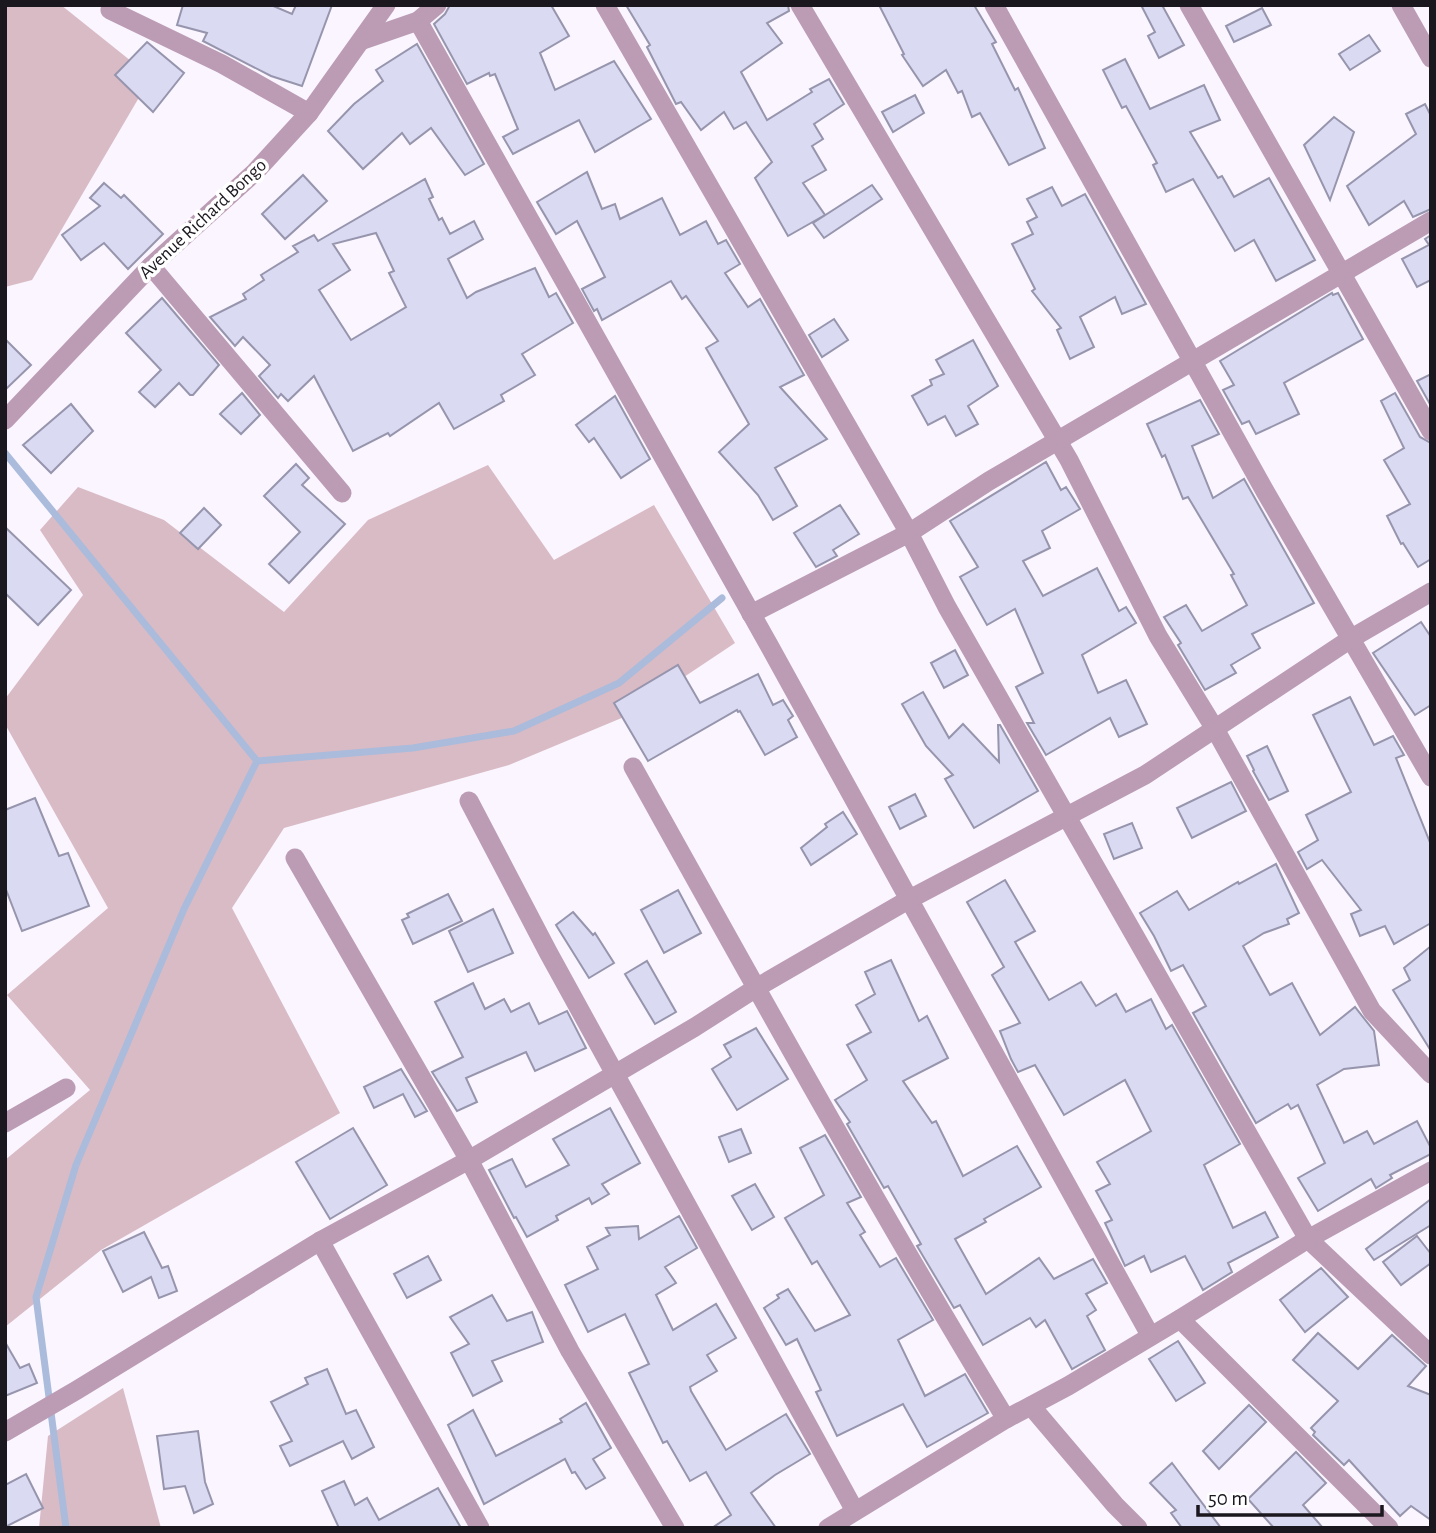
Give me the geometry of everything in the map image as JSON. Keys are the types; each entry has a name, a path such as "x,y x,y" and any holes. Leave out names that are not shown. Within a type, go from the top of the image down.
{"street":[{"name":"Avenue Richard Bongo","path":"5,419 150,266 255,172 309,113 386,5"},
{"path":"363,40 418,21 438,5"},
{"path":"605,5 909,533 947,607 1308,1239 1431,1355"},
{"path":"800,5 1057,441 1158,636 1215,729 1372,1011 1431,1074"},
{"path":"994,5 1266,493 1431,777"},
{"path":"1189,5 1431,431"},
{"path":"1401,5 1431,58"},
{"path":"110,10 222,64 309,113"},
{"path":"418,21 751,614 1150,1335"},
{"path":"751,614 909,533 989,481 1431,221"},
{"path":"150,266 342,493"},
{"path":"5,1432 320,1241 469,1160 908,900 1145,775 1352,638 1431,592"},
{"path":"633,767 942,1314 1006,1419"},
{"path":"469,801 548,952 855,1511"},
{"path":"295,858 469,1160 570,1351 675,1528"},
{"path":"5,1123 66,1088"},
{"path":"828,1528 1006,1419 1068,1386 1180,1319 1308,1239 1431,1171"},
{"path":"320,1241 480,1528"},
{"path":"1180,1319 1389,1528"},
{"path":"1031,1406 1115,1505 1138,1528"}],"shaded area":[{"path":"5,5 61,5 151,77 32,280 5,287"},
{"path":"488,465 554,560 654,505 735,643 624,717 509,765 284,828 232,908 340,1113 101,1250 5,1327 5,1160 90,1090 7,995 108,908 5,724 5,699 83,595 40,530 78,487 164,520 284,612 368,520"},
{"path":"123,1388 161,1528 39,1528 48,1436"}],"building":[{"path":"183,5 271,5 292,14 296,5 332,5 302,86 271,76 203,41 207,33 177,25"},
{"path":"450,5 551,5 569,36 540,53 555,90 614,61 651,119 595,152 579,120 513,154 503,137 518,129 495,74 490,76 489,73 467,84 434,24"},
{"path":"626,5 788,5 789,11 767,23 782,43 741,72 767,120 812,92 810,89 829,79 844,104 814,124 823,139 812,146 826,170 803,183 825,215 788,236 755,178 772,162 746,122 734,129 724,112 701,130 681,102 676,104 647,47 650,45"},
{"path":"879,5 974,5 996,42 992,44 1015,90 1018,88 1045,148 1009,165 980,113 972,117 962,91 958,93 946,70 923,86 902,55 904,54"},
{"path":"1141,5 1162,5 1184,45 1159,58 1148,36 1155,32"},
{"path":"1262,8 1271,25 1234,42 1226,26"},
{"path":"1369,35 1380,51 1350,70 1339,54"},
{"path":"147,42 184,73 153,112 115,75"},
{"path":"417,44 484,164 465,175 431,128 410,144 402,133 363,169 328,131 354,104 383,81 376,70"},
{"path":"1125,59 1150,109 1204,85 1220,120 1190,132 1218,178 1222,176 1234,197 1269,178 1315,260 1276,281 1254,240 1235,251 1193,179 1166,192 1153,165 1157,163 1126,106 1122,108 1103,70"},
{"path":"915,95 924,113 893,132 882,112"},
{"path":"1425,104 1431,116 1431,209 1413,217 1404,201 1369,225 1347,186 1416,134 1406,114"},
{"path":"1334,117 1354,132 1330,200 1304,145"},
{"path":"587,172 602,209 615,204 620,219 662,198 680,235 706,221 718,244 726,240 740,264 725,273 748,307 760,299 804,375 780,387 827,439 775,468 797,506 773,520 758,495 719,452 749,424 706,348 718,341 686,296 682,299 671,281 602,320 582,289 605,277 577,221 556,234 537,202"},
{"path":"303,175 327,201 285,239 262,214"},
{"path":"425,179 433,197 429,199 439,220 442,218 450,234 474,221 483,239 448,259 467,298 535,268 549,297 556,293 573,323 522,354 535,375 501,395 504,401 454,429 439,403 390,436 388,433 353,451 314,376 288,401 281,394 278,398 259,376 270,365 243,337 235,346 210,317 246,299 243,294 264,280 261,275 298,252 293,246 314,235 318,241","holes":["376,233 394,271 389,273 406,307 351,340 319,290 350,270 333,244"]},
{"path":"104,183 121,198 124,195 163,234 128,269 104,243 81,260 62,235 100,206 90,198"},
{"path":"872,185 882,199 824,238 813,223"},
{"path":"1052,187 1062,206 1085,194 1146,304 1122,314 1115,297 1080,317 1094,347 1070,359 1057,330 1061,328 1032,291 1035,289 1012,244 1033,234 1027,222 1037,217 1027,199"},
{"path":"1431,235 1431,280 1417,287 1402,259 1429,245 1425,239"},
{"path":"1332,293 1338,293 1363,339 1284,383 1299,414 1256,434 1249,421 1242,424 1223,390 1234,385 1220,361"},
{"path":"162,298 219,365 193,395 179,383 155,407 139,392 161,370 126,333"},
{"path":"834,319 848,340 822,357 809,335"},
{"path":"5,339 31,365 5,390"},
{"path":"973,340 998,386 968,406 978,424 956,436 945,416 928,425 912,396 932,385 930,380 944,374 936,360"},
{"path":"1431,374 1431,406 1417,381"},
{"path":"242,393 260,415 241,434 220,414"},
{"path":"1395,393 1420,437 1431,443 1431,559 1418,567 1403,543 1401,544 1387,516 1410,504 1384,460 1404,448 1381,401"},
{"path":"615,396 650,459 621,478 594,438 589,442 576,425"},
{"path":"1200,400 1219,434 1192,446 1213,498 1244,479 1314,603 1252,634 1260,648 1231,665 1236,673 1205,690 1164,617 1186,605 1202,631 1247,605 1231,575 1234,574 1188,497 1183,499 1165,455 1162,457 1147,424"},
{"path":"71,404 93,431 51,473 23,445"},
{"path":"1046,462 1061,490 1066,487 1080,509 1042,531 1050,548 1023,561 1043,596 1097,568 1119,611 1126,607 1136,623 1082,655 1098,693 1126,680 1147,724 1119,737 1110,718 1046,755 1027,723 1034,723 1016,687 1043,673 1015,609 987,625 960,577 978,567 950,521"},
{"path":"296,464 309,478 302,485 345,524 289,583 269,564 300,532 264,496"},
{"path":"840,505 859,534 833,550 837,556 816,567 794,533"},
{"path":"204,508 221,525 198,549 180,533"},
{"path":"5,527 71,590 38,625 5,593"},
{"path":"1421,622 1431,637 1431,705 1415,715 1373,653"},
{"path":"955,650 968,675 944,688 931,663"},
{"path":"678,665 700,703 758,674 773,705 783,700 793,716 788,720 797,737 765,755 737,710 648,761 614,703"},
{"path":"923,692 949,738 963,724 999,762 1000,725 1038,791 974,828 945,779 953,775 926,746 902,704"},
{"path":"1350,697 1374,745 1393,736 1404,755 1396,758 1431,845 1431,923 1394,944 1385,926 1360,936 1351,914 1361,910 1322,860 1307,869 1298,852 1318,840 1306,815 1351,792 1313,715"},
{"path":"1267,746 1288,791 1269,800 1247,756"},
{"path":"1231,782 1246,811 1192,838 1177,808"},
{"path":"915,794 926,816 900,829 889,807"},
{"path":"35,798 59,856 68,853 89,906 22,931 5,887 5,810"},
{"path":"843,812 857,834 811,865 801,848 827,827 825,824"},
{"path":"1132,823 1142,848 1114,859 1104,834"},
{"path":"1276,864 1299,913 1287,919 1289,924 1264,933 1243,946 1270,995 1292,983 1320,1035 1355,1007 1374,1031 1379,1065 1344,1069 1317,1085 1344,1143 1367,1131 1374,1144 1417,1121 1431,1148 1431,1154 1390,1175 1392,1178 1376,1188 1371,1179 1318,1211 1298,1178 1325,1163 1298,1105 1291,1109 1288,1104 1256,1123 1193,1013 1206,1006 1183,965 1171,971 1140,913 1177,891 1189,910"},
{"path":"1005,880 1035,931 1015,942 1049,1000 1081,982 1096,1006 1116,994 1126,1012 1151,999 1166,1029 1172,1025 1240,1144 1204,1165 1233,1228 1265,1212 1278,1237 1228,1263 1232,1272 1203,1290 1185,1256 1151,1272 1144,1256 1125,1266 1105,1223 1112,1220 1096,1191 1110,1184 1097,1162 1151,1131 1125,1080 1064,1115 1035,1065 1018,1072 1011,1059 1000,1031 1020,1023 992,975 1004,967 967,902"},
{"path":"678,890 701,933 664,953 641,910"},
{"path":"448,894 462,921 413,944 402,920 409,917 407,914"},
{"path":"493,909 513,953 468,972 449,931"},
{"path":"573,912 593,935 595,933 614,963 589,978 556,925"},
{"path":"1431,946 1431,1051 1393,990 1410,980 1404,968"},
{"path":"891,960 919,1021 927,1016 948,1058 903,1081 932,1123 936,1121 963,1176 1017,1146 1041,1187 984,1219 986,1222 955,1239 986,1294 1039,1258 1054,1279 1093,1259 1107,1283 1086,1294 1096,1310 1087,1316 1105,1350 1072,1369 1045,1320 1036,1327 1030,1318 983,1345 960,1305 954,1308 917,1246 921,1244 888,1186 884,1188 847,1124 850,1122 835,1100 867,1080 847,1045 871,1032 856,1005 875,994 865,972"},
{"path":"647,961 676,1012 655,1024 625,974"},
{"path":"473,983 485,1009 504,999 511,1012 529,1003 539,1024 567,1011 586,1048 535,1071 526,1052 466,1078 477,1102 457,1111 432,1072 463,1057 435,1002"},
{"path":"756,1028 788,1079 737,1110 712,1069 731,1057 724,1045"},
{"path":"401,1069 427,1111 415,1117 403,1094 374,1108 364,1087"},
{"path":"610,1108 640,1163 602,1184 609,1194 592,1204 589,1198 556,1216 558,1220 527,1237 489,1170 512,1159 526,1187 569,1165 553,1139"},
{"path":"353,1128 387,1185 330,1219 296,1162"},
{"path":"741,1129 751,1153 729,1162 719,1137"},
{"path":"825,1135 861,1197 847,1203 865,1232 860,1235 880,1267 896,1258 933,1320 898,1340 925,1396 965,1374 988,1413 927,1447 903,1404 837,1436 816,1392 821,1390 797,1339 786,1345 764,1308 779,1298 777,1295 788,1289 815,1331 850,1315 817,1261 812,1264 785,1218 824,1195 800,1148"},
{"path":"755,1184 774,1217 752,1230 732,1196"},
{"path":"1431,1199 1431,1225 1374,1260 1366,1249"},
{"path":"679,1216 697,1248 665,1267 676,1283 656,1295 673,1330 716,1304 736,1338 707,1355 717,1371 690,1387 691,1391 726,1450 786,1414 810,1454 751,1493 776,1528 712,1528 731,1515 706,1472 690,1481 667,1441 663,1443 629,1373 649,1364 625,1314 588,1332 565,1285 598,1269 587,1247 610,1235 606,1228 638,1226 639,1239"},
{"path":"144,1232 162,1268 168,1266 177,1291 159,1298 151,1277 123,1292 103,1251"},
{"path":"1417,1236 1431,1254 1431,1263 1401,1285 1383,1262"},
{"path":"428,1256 441,1280 407,1298 394,1274"},
{"path":"1321,1268 1348,1297 1305,1332 1280,1300"},
{"path":"492,1295 507,1321 532,1312 543,1342 492,1361 502,1381 473,1396 451,1353 469,1344 450,1317"},
{"path":"1318,1333 1358,1369 1392,1335 1426,1366 1408,1386 1431,1395 1431,1520 1411,1506 1400,1516 1349,1460 1344,1465 1313,1435 1315,1432 1311,1428 1338,1401 1293,1360"},
{"path":"1178,1341 1205,1383 1176,1401 1149,1359"},
{"path":"5,1342 20,1368 29,1364 37,1383 5,1396"},
{"path":"327,1369 346,1414 356,1410 374,1447 352,1459 343,1441 290,1466 280,1446 292,1441 271,1402 308,1384 305,1378"},
{"path":"586,1403 611,1448 593,1459 605,1478 586,1489 575,1472 572,1473 565,1459 484,1504 448,1425 473,1410 496,1456 562,1422 560,1419"},
{"path":"1249,1405 1266,1422 1219,1469 1203,1451"},
{"path":"198,1431 205,1482 213,1504 194,1513 185,1486 164,1489 157,1436"},
{"path":"1296,1452 1326,1483 1303,1505 1323,1528 1274,1528 1248,1499"},
{"path":"1172,1463 1221,1528 1182,1528 1171,1513 1176,1510 1150,1483"},
{"path":"26,1474 43,1508 5,1527 5,1485"},
{"path":"344,1481 355,1505 367,1498 379,1520 438,1488 461,1528 339,1528 322,1491"}],"waterway":[{"path":"5,453 257,761 184,909 76,1165 36,1297 66,1528"},
{"path":"257,761 413,748 514,731 619,683 722,598"}]}
